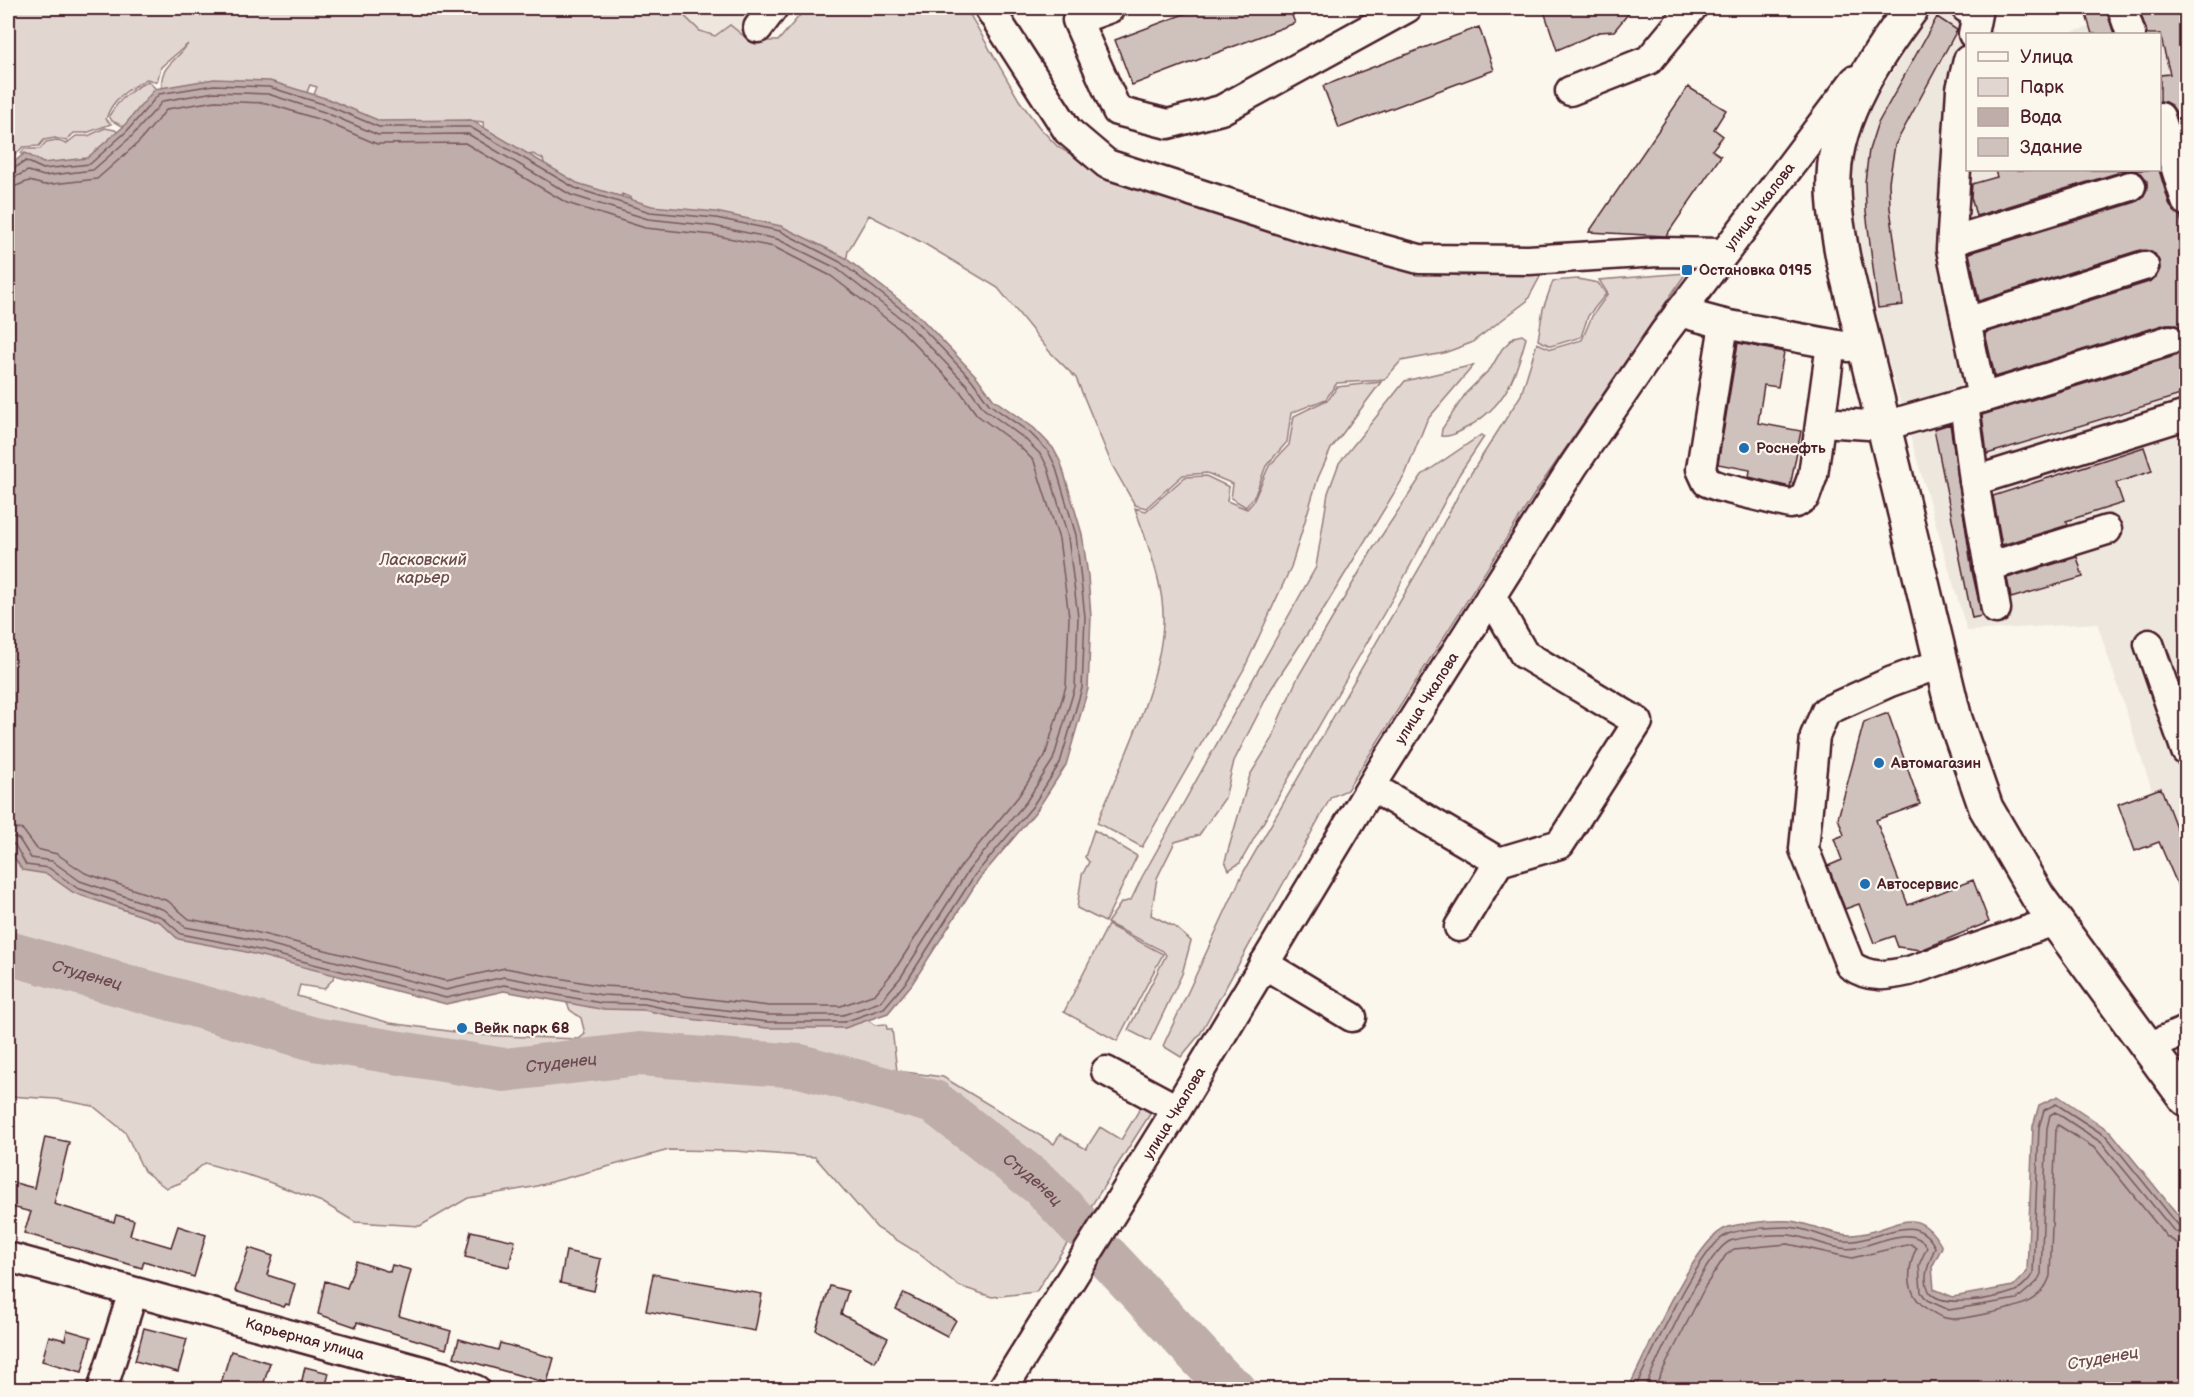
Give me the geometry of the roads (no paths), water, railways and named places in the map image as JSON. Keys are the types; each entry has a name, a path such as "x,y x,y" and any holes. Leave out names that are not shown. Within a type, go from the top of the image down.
{"main road":[{"path":"1912,8 1892,35 1859,90 1848,116 1834,175 1837,224 1955,719 1986,808 2055,921 2146,1048 2187,1099"}],"street":[{"path":"989,8 1068,131 1107,164 1312,230 1419,259 1529,260 1658,252 1724,253"},
{"path":"1110,8 1077,20 1117,111 1168,124 1221,111 1407,8"},
{"path":"1570,92 1649,60 1692,8"},
{"path":"1966,8 1977,14 1973,33"},
{"path":"2122,8 2132,33"},
{"name":"улица Чкалова","path":"1002,1389 1177,1109 1372,787 1574,465 1679,312 1892,35"},
{"path":"1966,87 1963,148 1952,242 1966,322 1973,401 1974,481 1996,609"},
{"path":"2161,120 2187,201"},
{"path":"1952,242 2131,186"},
{"path":"1966,322 2144,266"},
{"path":"1679,312 1724,324 1866,350"},
{"path":"1724,324 1700,462 1707,482 1728,490 1790,504 1800,501 1808,491 1813,475 1831,344"},
{"path":"1822,422 1884,426 2170,340"},
{"path":"1974,481 2187,416"},
{"path":"1988,567 2107,530"},
{"path":"1459,927 1499,862 1560,844 1638,722 1524,654 1491,596"},
{"path":"2149,644 2187,751"},
{"path":"1942,663 1890,682 1826,711 1815,736 1803,849 1850,965 1871,976 1885,976 1909,971 2055,921"},
{"path":"1372,787 1499,862"},
{"path":"1264,964 1352,1017"},
{"path":"2146,1048 2187,1031"},
{"path":"1106,1071 1177,1109"},
{"name":"Карьерная улица","path":"8,1257 444,1377 476,1389"},
{"path":"102,1389 133,1292"}],"water":[{"name":"Ласковский карьер","path":"214,79 270,81 328,99 380,121 471,120 577,183 652,206 716,212 781,226 844,257 917,314 977,377 993,399 1034,428 1053,448 1061,463 1082,534 1091,617 1088,689 1066,765 1037,810 979,879 912,984 888,1013 845,1028 767,1028 681,1018 644,1010 600,1009 504,991 446,1004 242,951 178,939 160,922 74,893 47,874 22,870 8,847 8,167 25,153 43,163 87,158 123,127 155,89"},
{"path":"2058,1096 2111,1132 2186,1225 2186,1389 1628,1389 1685,1276 1713,1237 1732,1226 1790,1221 1837,1234 1852,1235 1912,1221 1922,1224 1932,1232 1942,1247 1932,1267 1934,1289 1953,1297 2013,1286 2027,1272 2033,1126 2039,1105"}],"waterway":[{"name":"Студенец","path":"8,953 314,1039 504,1070 639,1054 800,1066 934,1102 1042,1186 1080,1226"},
{"name":"Студенец","path":"1107,1257 1223,1381 1235,1390"}],"place":[{"name":"Остановка 0195","path":"1687,270"},
{"name":"Роснефть","path":"1744,448"},
{"name":"Автомагазин","path":"1879,763"},
{"name":"Автосервис","path":"1865,884"},
{"name":"Вейк парк 68","path":"462,1028"}]}
